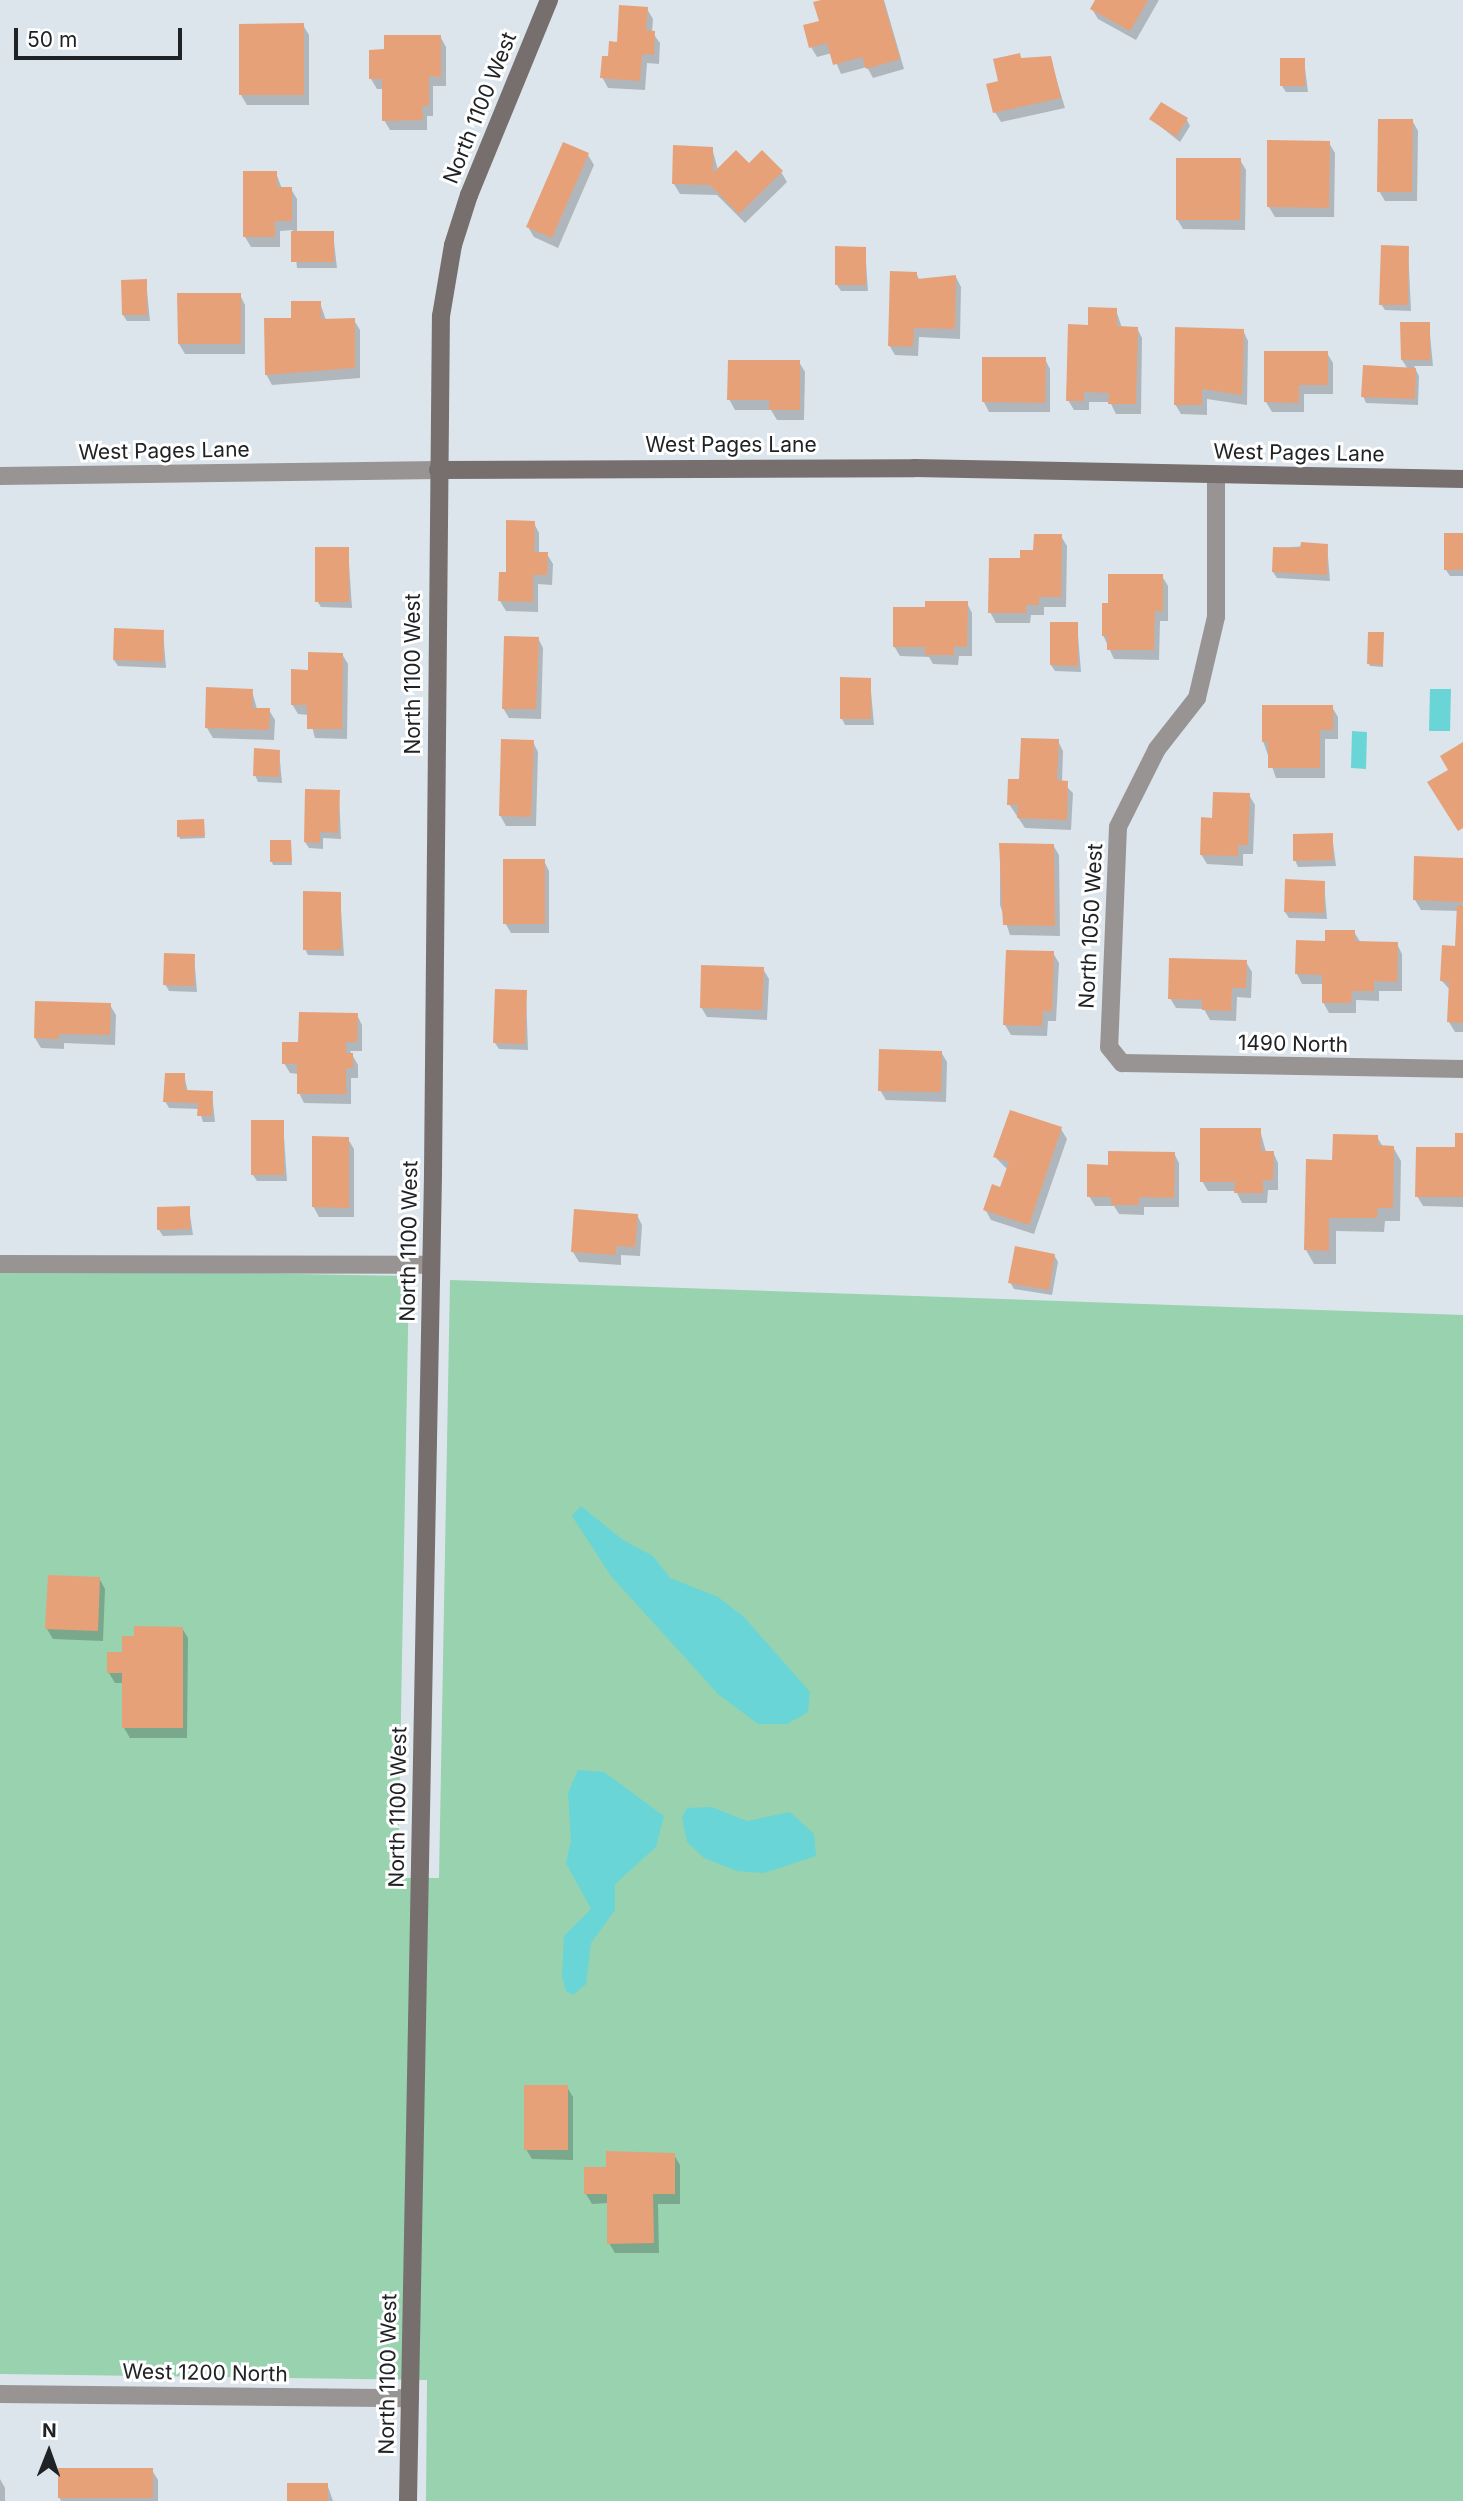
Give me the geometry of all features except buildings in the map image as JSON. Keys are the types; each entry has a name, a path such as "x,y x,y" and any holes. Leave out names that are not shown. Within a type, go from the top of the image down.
{"street":[{"name":"North 1100 West","path":"408,2501 431,1265 441,316 453,245 492,132 549,0"},
{"name":"West Pages Lane","path":"0,476 438,470 900,468 1463,479"},
{"name":"North 1050 West","path":"1122,1063 1109,1047 1118,827 1157,749 1196,698 1216,617 1216,475"},
{"name":"1490 North","path":"1122,1063 1463,1069"},
{"path":"0,1264 431,1265"},
{"name":"West 1200 North","path":"0,2394 410,2398"}],"green space":[{"path":"0,1269 409,1276 398,1878 439,1878 450,1280 1463,1315 1463,2501 426,2501 427,2380 0,2374"}],"water":[{"path":"1430,689 1451,689 1450,731 1429,731"},
{"path":"1352,731 1367,732 1366,769 1351,768"},
{"path":"581,1506 623,1540 653,1556 670,1578 718,1597 744,1617 810,1692 808,1712 787,1724 758,1724 718,1694 611,1576 572,1516"},
{"path":"578,1770 604,1772 664,1816 656,1847 615,1884 615,1910 591,1943 586,1984 573,1995 566,1991 562,1976 564,1936 591,1909 566,1863 571,1841 568,1793"},
{"path":"712,1807 747,1821 790,1812 814,1834 816,1856 764,1873 737,1871 704,1858 687,1842 682,1817 687,1808"}]}
